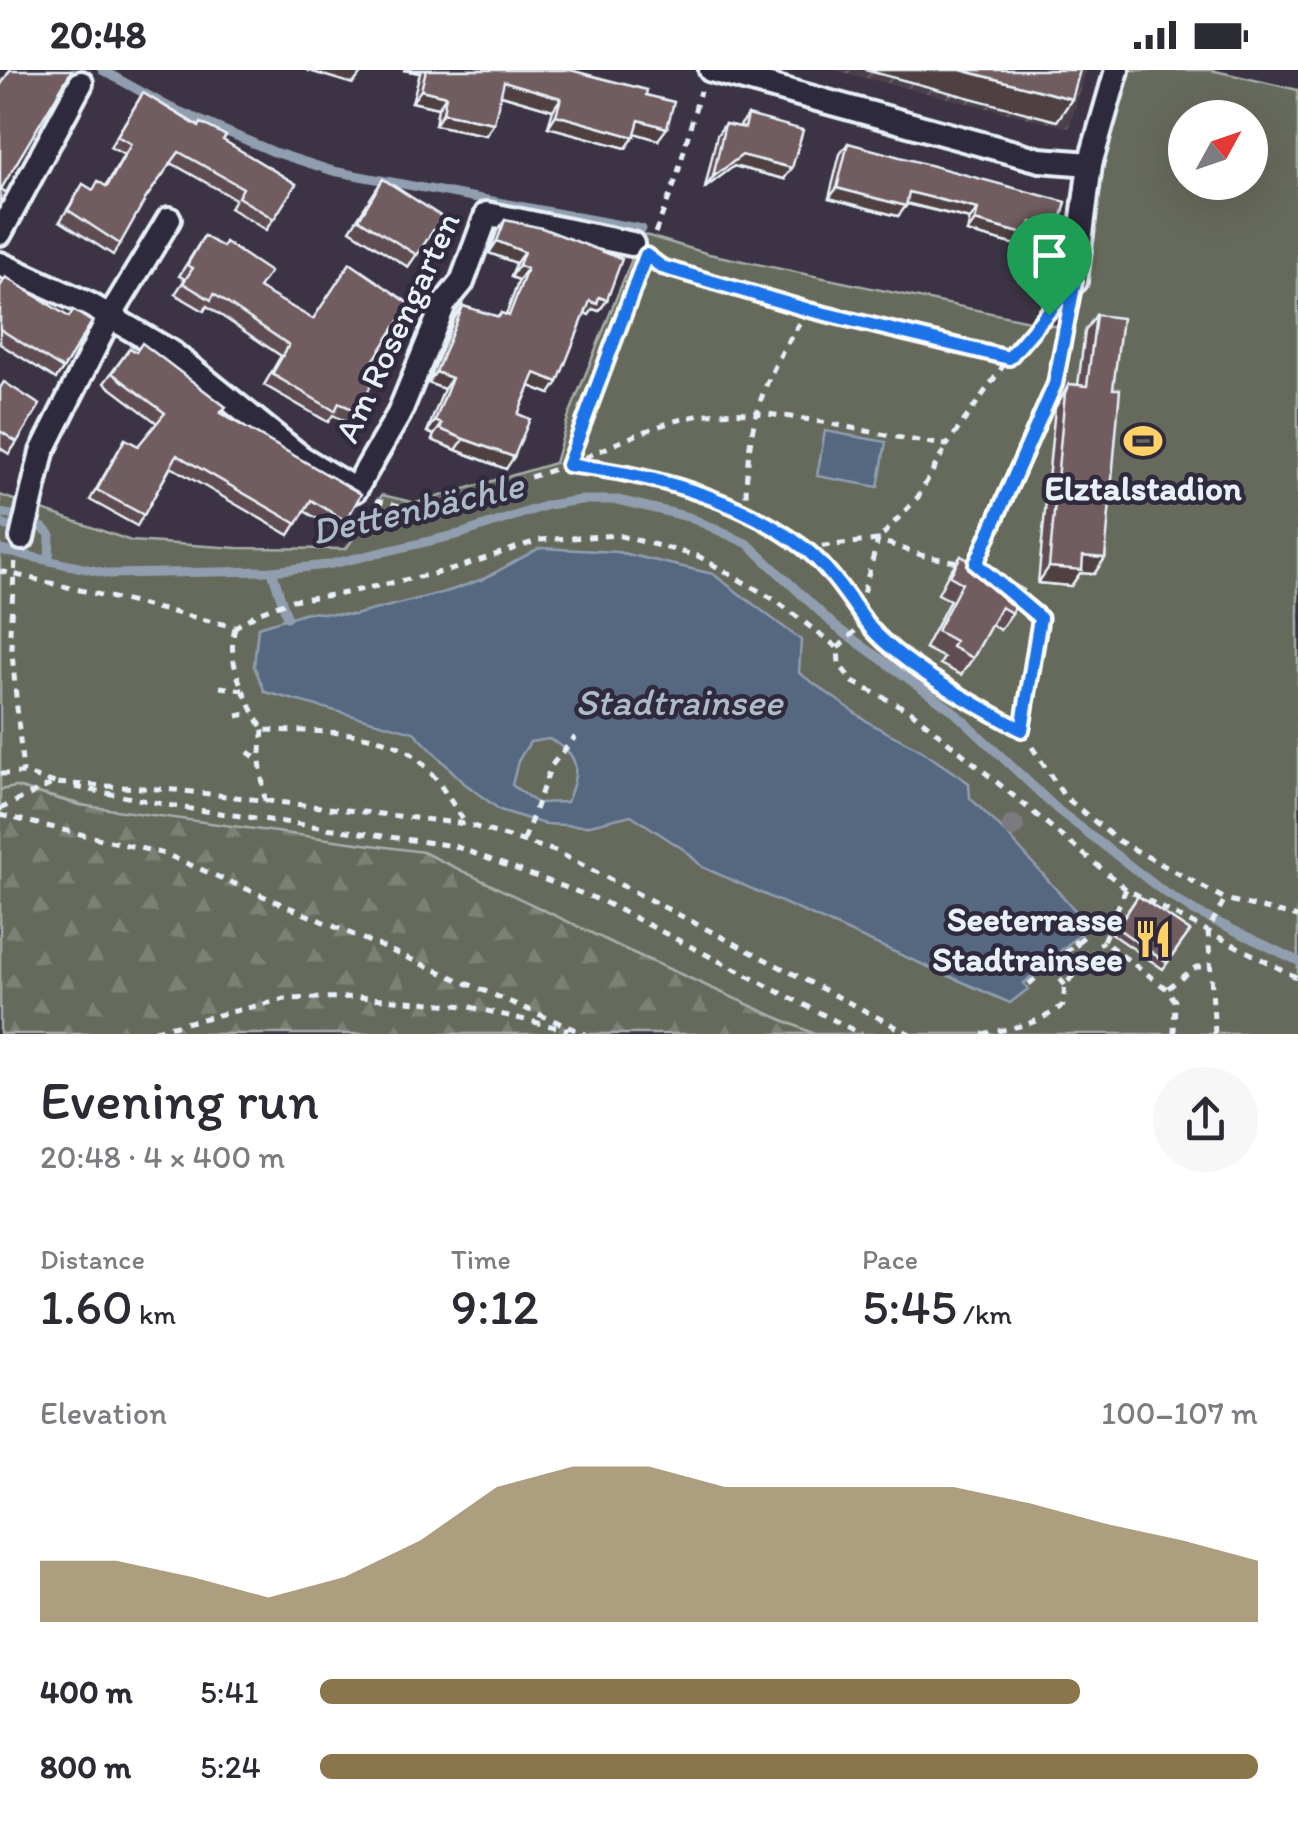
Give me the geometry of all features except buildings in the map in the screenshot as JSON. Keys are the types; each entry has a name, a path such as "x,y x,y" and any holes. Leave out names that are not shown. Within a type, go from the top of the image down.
{"street":[{"path":"1075,281 1090,164 1117,70"},
{"path":"706,77 1040,160 1090,164"},
{"path":"0,233 81,83"},
{"name":"Am Rosengarten","path":"0,264 90,305 172,353 302,458 355,490 390,431 423,362 444,304 462,282 487,214 642,242"},
{"path":"22,538 42,452 110,318 169,219"}],"lane":[{"path":"1022,730 1040,618 976,564 1055,384 1075,281"}],"path":[{"path":"642,242 676,180 706,77"},
{"path":"568,465 646,255 662,267 809,310 1009,358"},
{"path":"859,608 878,540 918,497 948,445 1009,358 1075,281"},
{"path":"746,512 754,415 780,351 809,310"},
{"path":"355,490 377,501 412,509 441,506 568,465 658,425 705,414 808,419 898,440 948,445"},
{"path":"568,465 620,471 746,512 806,548 892,648 1022,730 1064,796 1118,840 1224,899 1298,917"},
{"path":"0,572 235,627 292,600 340,594 451,570 539,540 617,535 698,556 775,600 838,648"},
{"path":"806,548 878,540 924,556 976,564"},
{"path":"12,575 12,684 23,773"},
{"path":"866,621 838,648 839,664 853,682 912,712 1126,889 1298,978"},
{"path":"235,627 231,642 243,690 263,730 260,761 265,800"},
{"path":"220,687 243,690"},
{"path":"237,716 254,713"},
{"path":"263,730 344,733 400,746 421,762 466,824"},
{"path":"524,840 551,766 575,736"},
{"path":"248,752 260,761"},
{"path":"0,774 23,773 54,783 184,808 454,846 602,901 860,1034"},
{"path":"0,812 54,783 175,790 466,824 555,851 910,1034"},
{"path":"0,812 164,854 585,1034"},
{"path":"982,1034 1020,1028 1062,1004 1065,985 1103,941 1126,889"},
{"path":"1215,1034 1208,930 1224,899"},
{"path":"1029,984 1088,933"},
{"path":"1103,941 1167,989 1174,1000 1174,1034"},
{"path":"1075,942 1087,956"},
{"path":"1050,966 1065,985"},
{"path":"1167,989 1196,966 1212,967"},
{"path":"139,1034 285,999 359,998 466,1006 585,1034"}],"shaded area":[{"path":"833,70 1086,70 1069,128"}],"green space":[{"path":"1117,70 1211,70 1298,90 1298,1034 814,1034 631,952 16,787 0,790 0,495 131,541 237,548 346,549 382,495 416,503 555,463 568,418 642,234 709,254 1053,326 1065,325"},
{"path":"16,787 79,805 423,852 814,1034 0,1034 0,790"}],"water":[{"path":"825,431 886,442 878,487 817,476"},
{"name":"Stadtrainsee","path":"540,548 618,552 713,574 801,640 799,673 871,724 919,749 969,783 970,798 1089,926 1024,983 1028,989 1010,1003 702,867 686,851 631,815 586,826 544,824 500,810 464,783 414,732 265,692 254,666 258,627 307,612 354,615 483,579","holes":["549,739 575,764 567,802 537,803 512,785 518,761 530,742"]}],"waterway":[{"path":"102,70 169,107 274,152 333,171 642,229"},
{"name":"Dettenbächle","path":"0,550 110,574 272,571 327,565 460,534 548,505 580,500 618,500 689,517 748,544 836,627 951,709 1058,810 1160,889 1194,911 1298,961"},
{"path":"0,513 12,515"},
{"path":"0,523 9,527"},
{"path":"42,527 50,534 49,561"},
{"path":"272,571 287,617"}],"place":[{"name":"Elztalstadion","path":"1143,441"},
{"name":"Seeterrasse Stadtrainsee","path":"1153,939"}],"route":[{"path":"646,255 662,267 809,310 1009,358 1049,315 1075,281 1055,384 976,564 1040,618 1022,730 892,648 806,548 746,512 719,500 620,471 568,465 646,255"}]}
